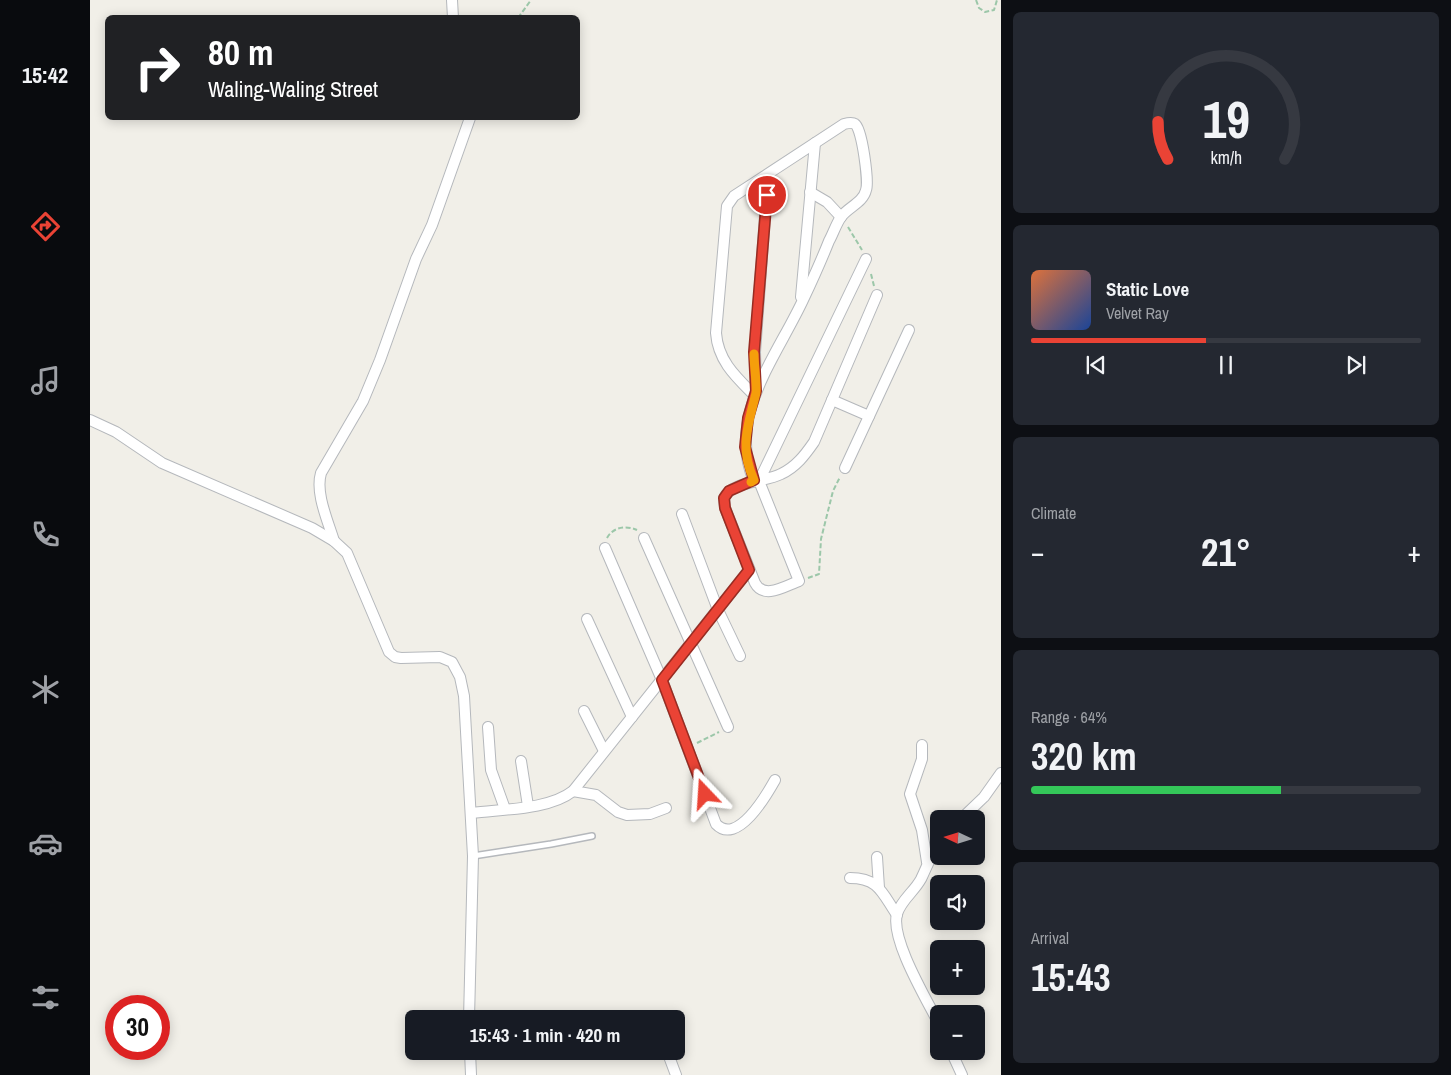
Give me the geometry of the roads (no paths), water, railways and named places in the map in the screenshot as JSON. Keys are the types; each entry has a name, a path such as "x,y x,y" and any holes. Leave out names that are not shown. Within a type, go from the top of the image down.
{"street":[{"path":"452,0 453,15"},
{"path":"334,541 321,494 319,479 364,401 416,259 432,225 469,120"},
{"path":"755,394 721,357 717,346 716,333 727,206 734,196 815,143 848,123 853,123 858,127 867,174 866,191 858,202 841,217 800,306 755,394 748,418 745,447 756,481 799,581 774,590 762,592 758,589 749,570 725,508 724,498 729,491 756,481 787,471 805,455 814,442 877,295"},
{"path":"800,306 815,143"},
{"path":"755,394 754,352 768,175"},
{"path":"810,192 827,202 841,217"},
{"path":"756,481 866,260"},
{"path":"845,468 909,330"},
{"path":"832,400 869,416"},
{"path":"90,420 116,432 162,463 312,528 334,541 347,553 388,652 395,657 401,658 440,657 452,662 457,669 464,696 472,813 473,856 469,1010"},
{"path":"682,514 718,610 740,656"},
{"path":"644,538 728,727"},
{"path":"605,548 662,680 716,824 721,830 733,830 749,818 764,799 775,780"},
{"path":"472,813 556,801 573,791 749,570"},
{"path":"587,619 632,716"},
{"path":"584,711 604,752"},
{"path":"488,727 492,770 505,809"},
{"path":"922,745 922,759 910,794 922,830 928,862"},
{"path":"520,761 528,806"},
{"path":"970,810 984,797 1001,772"},
{"path":"573,791 596,796 618,812 627,815 650,814 666,808"},
{"path":"876,858 879,888"},
{"path":"930,859 921,880 900,906 897,915 897,929 904,952 930,1005"},
{"path":"850,878 869,880 879,888 897,915"},
{"path":"470,1060 471,1075"},
{"path":"670,1060 676,1075"},
{"path":"955,1060 962,1075"}],"lane":[{"path":"473,856 592,836"}]}
